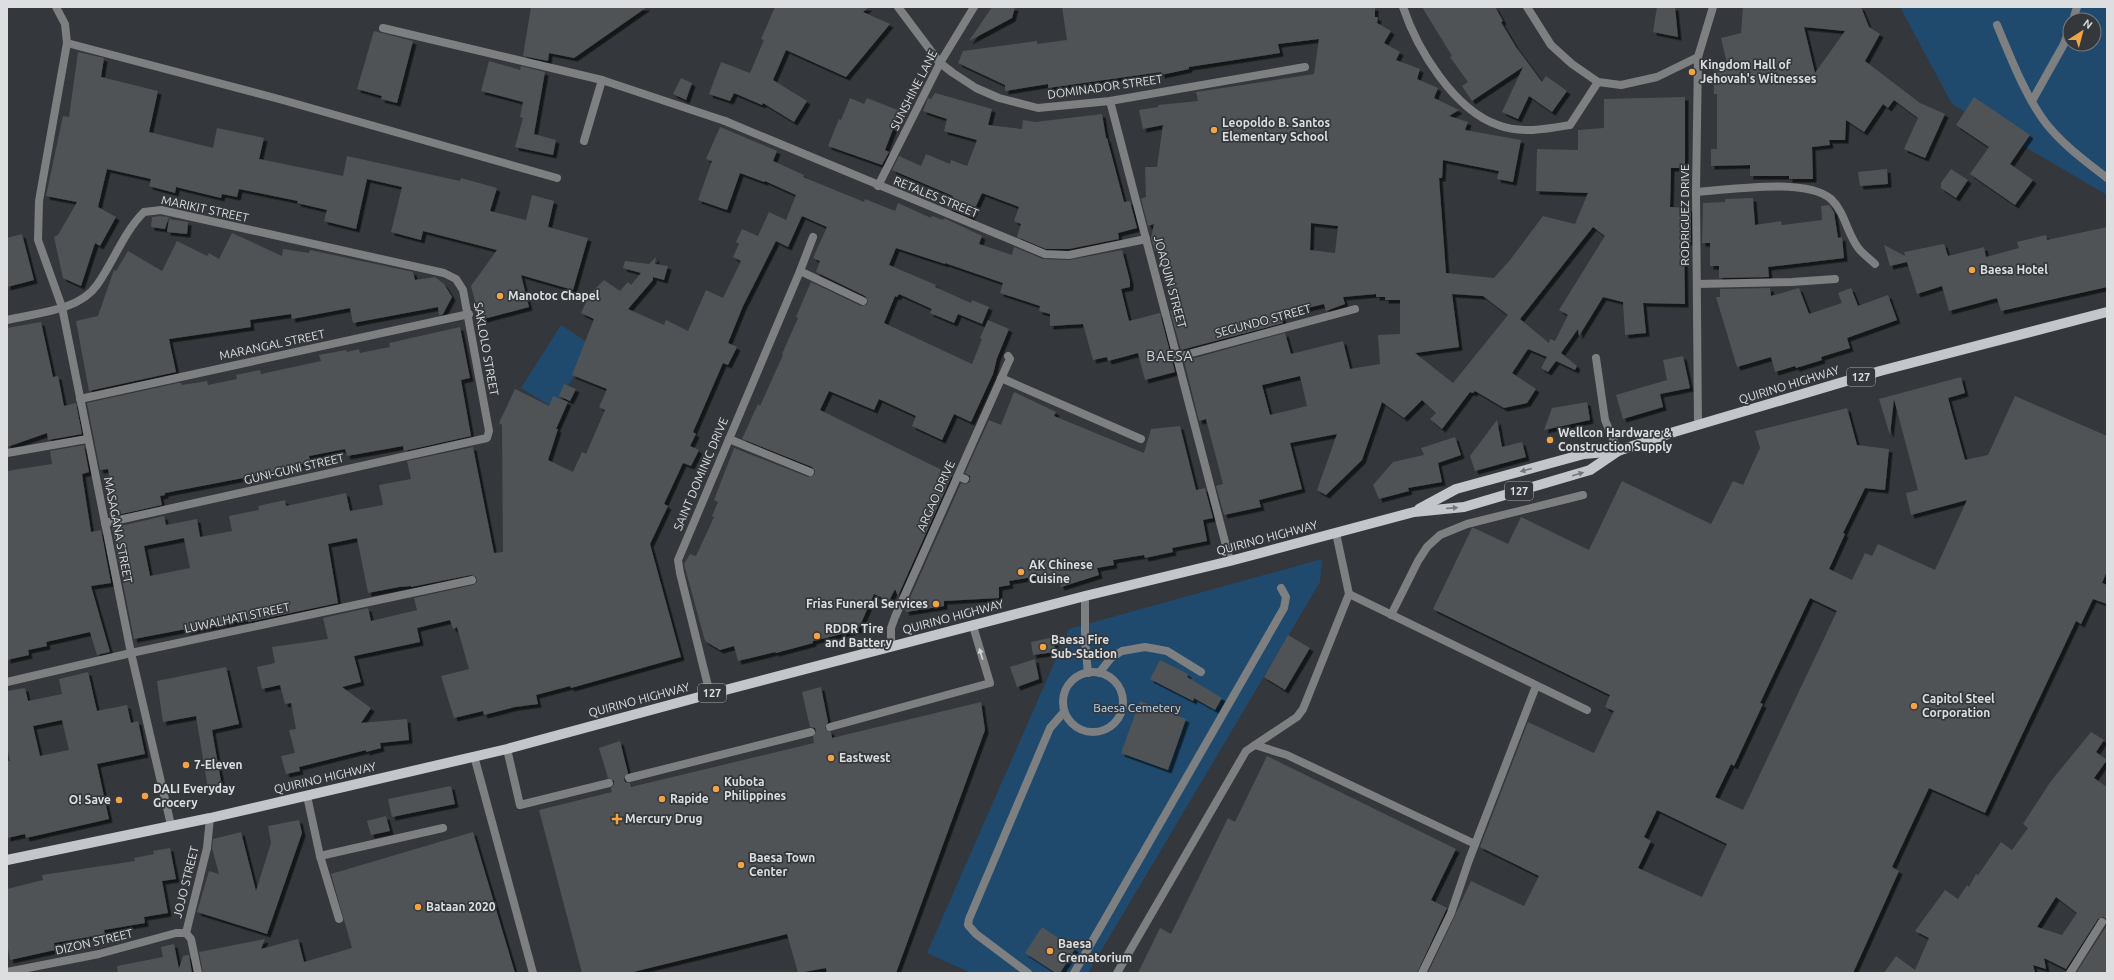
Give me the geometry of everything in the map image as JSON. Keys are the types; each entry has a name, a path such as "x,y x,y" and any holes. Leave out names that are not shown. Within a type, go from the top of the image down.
{"main road":[{"name":"QUIRINO HIGHWAY","path":"1414,512 1456,489 1584,454 1618,451 1698,425 1880,371 2107,312"},
{"name":"QUIRINO HIGHWAY","path":"7,860 170,825 210,818 508,749 710,694 1085,596 1230,561 1414,512 1464,507 1590,470 1618,451"}],"street":[{"path":"56,7 65,24 67,43 279,98 557,178"},
{"name":"DOMINADOR STREET","path":"898,7 940,63 976,88 1018,104 1038,108 1110,101 1305,67"},
{"name":"SUNSHINE LANE","path":"878,186 940,63 974,7"},
{"path":"1403,7 1416,39 1443,81 1468,108 1498,125 1520,129 1543,130 1570,125 1598,82"},
{"path":"1527,7 1551,45 1572,64 1598,82 1621,85 1657,77 1698,58"},
{"name":"RODRIGUEZ DRIVE","path":"1698,425 1698,284 1696,192 1698,58 1713,7"},
{"path":"1997,25 2032,101 2042,118 2057,135 2107,178"},
{"name":"RETALES STREET","path":"383,28 602,80 725,121 878,186 1045,254 1070,255 1146,239"},
{"name":"MASAGANA STREET","path":"67,43 39,201 38,240 62,308 131,653 170,825"},
{"path":"2032,101 2062,48"},
{"path":"584,141 602,80"},
{"name":"JOAQUIN STREET","path":"1110,101 1230,561"},
{"path":"1696,192 1782,186 1806,188 1819,192 1830,199 1839,210 1859,249 1874,264"},
{"name":"MARIKIT STREET","path":"7,320 62,308 81,299 97,286 132,224 144,212 160,210 444,272"},
{"name":"SAINT DOMINIC DRIVE","path":"710,694 678,560 813,237"},
{"path":"800,271 863,301"},
{"name":"SAKLOLO STREET","path":"444,272 456,279 463,290 469,314 489,431 487,438"},
{"path":"1698,284 1792,282 1834,279"},
{"name":"SEGUNDO STREET","path":"1177,357 1355,309"},
{"name":"MARANGAL STREET","path":"80,399 469,314"},
{"name":"ARGAO DRIVE","path":"891,647 891,628 894,617 962,478 1001,378 1010,359 1008,356"},
{"path":"1596,358 1605,420 1618,451"},
{"path":"1001,378 1141,439"},
{"name":"GUNI-GUNI STREET","path":"105,523 487,438"},
{"path":"7,453 88,439"},
{"path":"729,439 810,472"},
{"path":"1391,615 1418,561 1427,547 1440,535 1467,524 1583,495"},
{"path":"1117,973 1246,751 1297,717 1304,709 1348,594 1336,533"},
{"name":"LUWALHATI STREET","path":"7,682 131,653 472,580"},
{"path":"1074,973 1284,608 1286,597 1281,588"},
{"path":"1348,594 1587,710"},
{"path":"1085,596 1085,642 1088,673"},
{"path":"830,727 990,682 973,626"},
{"path":"1100,673 1111,658 1122,651 1145,647 1166,651 1201,672"},
{"path":"1088,673 1100,673 1113,680 1121,694 1122,709 1115,723 1102,731 1087,732 1073,725 1064,712 1062,702 1064,692 1070,683 1078,676 1088,673"},
{"path":"1422,973 1451,913 1475,844 1536,686"},
{"path":"1028,973 976,934 968,925 969,919 1050,728 1064,712"},
{"path":"629,778 811,732"},
{"path":"1255,745 1287,755 1475,844"},
{"path":"508,749 520,805 609,783"},
{"path":"474,756 532,973"},
{"path":"307,796 320,856 339,919"},
{"name":"JOJO STREET","path":"198,973 191,939 186,933 207,848 210,818"},
{"path":"320,856 443,828"},
{"path":"2070,973 2102,922"},
{"name":"DIZON STREET","path":"7,972 99,954 176,933 186,933"}],"green space":[{"path":"1900,7 2107,7 2107,195 1952,104"},
{"path":"561,325 593,346 554,408 521,388"},
{"name":"Baesa Cemetery","path":"1322,559 1320,582 1088,973 971,973 927,953 1069,629"}],"building":[{"path":"531,7 647,7 574,58 549,53 548,61 523,56"},
{"path":"775,7 869,7 863,12 890,24 846,77 786,50 773,80 807,101 794,122 763,103 762,105 734,93 730,101 709,94 721,62 750,73 764,40 761,39"},
{"path":"992,7 1015,7 1012,18 969,41"},
{"path":"1062,7 1375,7 1375,17 1378,17 1377,23 1391,31 1384,43 1400,52 1396,60 1420,69 1417,79 1438,88 1434,98 1459,110 1449,116 1468,122 1465,130 1521,140 1513,182 1497,179 1499,171 1443,160 1442,178 1439,178 1446,273 1494,278 1510,260 1543,216 1575,224 1588,193 1536,191 1537,149 1578,150 1578,130 1604,128 1604,99 1685,97 1685,168 1671,168 1670,207 1691,208 1691,242 1684,242 1685,304 1643,303 1646,333 1625,335 1623,302 1603,297 1579,336 1578,329 1561,353 1577,366 1575,370 1556,361 1548,372 1541,368 1547,357 1528,349 1512,373 1536,389 1527,403 1504,408 1475,391 1473,393 1470,392 1442,429 1430,419 1436,413 1422,400 1404,418 1382,402 1362,460 1326,495 1317,490 1337,434 1290,443 1302,489 1259,500 1261,507 1224,515 1216,486 1223,484 1206,419 1199,421 1184,361 1285,333 1291,354 1343,341 1350,369 1380,364 1378,335 1400,334 1400,300 1385,300 1385,297 1376,297 1376,294 1343,297 1345,304 1326,311 1324,304 1282,314 1283,323 1181,350 1170,311 1174,310 1157,251 1155,251 1151,238 1154,224 1148,226 1141,199 1146,197 1145,167 1157,167 1163,125 1143,129 1139,110 1158,107 1158,105 1198,101 1196,92 1314,74 1319,39 1278,44 1280,53 1189,67 1189,69 1161,75 1161,72 1048,88 1048,84 1005,91 1005,85 958,63 963,51 1037,41 1037,44 1067,40","holes":["1311,223 1338,226 1335,253 1310,250","1593,227 1605,236 1559,310 1568,315 1555,341 1550,339 1549,343 1520,319","1452,294 1483,296 1508,315 1453,383 1415,353 1459,347","1300,376 1307,406 1270,415 1262,385"]},
{"path":"1422,7 1495,7 1503,21 1501,22 1516,47 1542,82 1546,76 1567,91 1552,112 1529,96 1518,119 1502,112 1523,67 1472,101 1462,86 1468,82 1450,57 1452,56"},
{"path":"1657,7 1675,7 1678,37 1653,32"},
{"path":"1743,7 1861,7 1869,27 1880,34 1865,61 1920,103 1945,114 1925,158 1904,149 1918,118 1894,100 1888,108 1883,104 1864,132 1846,120 1845,140 1829,140 1830,145 1812,147 1813,179 1789,179 1789,176 1750,176 1750,165 1711,166 1711,149 1717,149 1717,94 1714,94 1713,68 1728,68 1721,38 1741,33","holes":["1804,27 1845,31 1815,73"]},
{"path":"374,31 413,41 397,103 381,99 382,96 357,89"},
{"path":"78,52 104,58 101,77 158,91 149,132 213,148 217,128 264,138 259,159 343,176 347,156 460,181 461,178 497,188 490,211 526,220 532,195 554,201 548,227 588,238 573,290 521,275 529,307 480,320 471,286 497,250 423,231 421,240 391,232 402,187 367,179 356,229 324,221 327,210 297,203 298,201 239,189 237,197 222,194 221,198 176,187 175,193 149,186 151,179 107,169 98,207 116,217 100,246 95,243 81,286 63,278 54,237 58,235 77,202 46,196 63,116 69,117"},
{"path":"489,61 520,70 521,66 545,72 534,134 556,140 553,155 515,147 523,118 520,117 523,102 481,91"},
{"path":"681,78 692,83 686,100 673,94"},
{"path":"935,93 992,109 988,125 1022,129 1023,120 1035,122 1102,114 1106,138 1124,202 1130,201 1137,228 1118,233 1119,239 1069,249 1046,249 1017,237 1021,224 1014,221 1019,207 982,193 971,217 948,208 953,196 892,170 899,156 921,166 926,154 950,164 951,160 967,166 977,140 944,131 947,119 923,111 928,98 931,99"},
{"path":"1974,97 2030,135 2010,164 2033,180 2015,205 1970,174 1989,147 1956,125"},
{"path":"850,98 864,104 867,98 900,111 885,150 889,152 882,165 828,146 839,119 841,120"},
{"path":"720,127 777,151 773,161 804,175 803,177 864,202 865,199 895,211 898,203 931,218 932,216 943,220 944,218 982,236 979,244 1012,255 1014,247 1043,259 1069,260 1122,250 1130,281 1130,287 1121,289 1129,321 1160,313 1175,372 1145,380 1138,353 1108,361 1107,357 1093,360 1083,324 1050,326 1050,314 1039,311 1040,306 1000,293 1003,283 896,248 889,265 936,285 935,287 971,303 972,300 989,307 982,324 958,314 954,323 930,313 932,309 899,294 897,297 895,296 884,323 972,364 982,339 980,338 988,320 1009,329 997,358 993,374 971,422 954,414 942,440 912,426 916,416 879,399 874,410 829,391 820,410 952,475 898,596 895,589 889,601 874,594 858,630 813,641 813,643 776,653 738,661 734,646 720,650 705,641 684,564 690,554 696,556 714,517 712,516 718,502 714,500 734,448 808,477 815,474 812,467 742,439 758,404 760,406 783,355 782,354 798,318 796,317 811,282 861,306 866,305 868,301 865,296 816,272 820,261 813,258 827,227 802,216 788,247 776,241 743,306 728,343 737,347 728,365 723,363 693,432 696,434 690,446 699,450 691,466 683,463 664,504 668,506 650,544 681,657 571,688 570,686 536,695 538,704 515,707 484,715 483,711 454,718 441,676 469,669 457,627 453,629 450,620 417,628 420,642 354,656 361,682 342,687 371,708 361,723 407,719 409,740 380,743 381,748 366,752 366,750 299,767 300,771 286,774 281,756 295,753 289,730 296,729 291,703 285,704 280,685 262,689 257,667 275,663 272,647 328,639 323,618 368,608 371,621 417,610 414,598 473,585 477,582 476,577 471,575 411,587 399,587 368,593 357,538 328,544 338,603 248,622 248,619 187,631 186,629 134,639 112,528 164,516 166,525 197,519 200,537 232,531 229,516 259,510 258,506 285,500 286,506 346,493 350,511 383,505 379,485 411,479 407,461 473,447 494,553 503,552 502,425 499,423 515,389 549,406 553,396 568,402 556,429 558,429 548,460 573,472 582,452 586,454 605,410 599,407 607,389 572,375 594,319 581,313 588,298 594,290 604,280 620,291 628,282 631,285 641,273 623,268 625,261 649,264 656,257 655,264 668,266 664,280 653,277 653,280 628,309 664,325 666,320 688,331 706,290 723,298 741,261 733,257 739,244 736,242 742,229 758,236 769,212 786,220 796,195 765,181 764,182 740,173 727,210 698,200 712,161 706,159","holes":["184,538 190,568 150,576 144,546"]},
{"path":"1887,169 1888,184 1860,186 1858,172"},
{"path":"1951,169 1968,180 1956,198 1941,188 1941,183"},
{"path":"1753,198 1755,225 1781,221 1782,225 1822,220 1821,206 1829,205 1834,212 1838,238 1842,237 1844,258 1768,267 1769,277 1719,278 1719,266 1710,266 1710,243 1702,243 1703,203 1725,202 1725,199"},
{"path":"152,217 169,217 165,229 151,227"},
{"path":"169,219 188,222 187,234 167,232"},
{"path":"2107,227 2107,287 2001,311 1997,298 1949,311 1942,286 1917,294 1907,262 1890,266 1884,245 1905,256 1904,252 1944,244 1948,256 1984,247 1986,257 2019,248 2017,242 2046,235 2047,240"},
{"path":"232,233 282,256 283,249 309,253 310,250 413,272 415,280 435,277 444,284 452,297 443,314 439,315 438,307 353,323 350,308 292,319 291,314 250,320 251,327 169,339 176,372 89,391 76,321 98,316 114,270 116,271 128,251 162,271 177,241 207,256 209,253 219,259"},
{"path":"22,234 34,280 7,287 7,238"},
{"path":"1770,288 1771,296 1799,288 1809,314 1842,303 1838,293 1851,288 1858,306 1888,295 1897,320 1847,338 1850,348 1821,357 1822,360 1796,368 1795,366 1775,372 1771,357 1737,367 1716,297 1720,297 1720,289"},
{"path":"41,322 53,377 58,376 64,406 76,403 82,434 48,440 47,433 7,447 7,328"},
{"path":"460,327 470,378 461,380 471,436 404,451 403,446 347,456 345,449 309,456 310,462 283,468 284,470 165,493 165,495 160,496 162,505 117,515 108,469 100,470 87,403 178,383 181,383 182,385 207,381 208,385 237,379 236,375 260,370 261,374 321,361 319,355 359,349 360,353 390,347 389,343"},
{"path":"1683,356 1690,388 1660,394 1663,407 1623,419 1616,395 1667,380 1663,360"},
{"path":"1961,377 1965,393 1948,398 1965,460 1988,455 2015,396 2107,436 2107,571 2102,583 2107,585 2107,604 2093,599 2081,624 2076,621 1985,813 1929,788 1892,867 1899,871 1853,973 1428,973 1471,881 1524,906 1539,876 1480,847 1528,722 1594,753 1614,711 1605,707 1610,695 1433,609 1472,528 1508,544 1521,517 1589,550 1622,481 1711,524 1733,481 1743,485 1760,448 1755,431 1847,408 1857,445 1889,449 1885,490 1865,488 1843,533 1845,534 1829,569 1852,580 1865,553 1872,556 1878,544 1935,570 1967,500 1911,515 1906,493 1918,490 1894,399 1890,435 1879,399","holes":["1810,598 1837,611 1743,810 1715,797 1731,764 1734,766 1763,704 1760,703","1657,810 1727,844 1702,897 1638,868 1651,841 1644,837"]},
{"path":"564,384 576,389 570,401 559,396"},
{"path":"1014,392 1056,412 1054,416 1144,453 1151,429 1180,426 1196,490 1205,488 1213,518 1203,520 1207,541 1172,548 1173,552 1145,558 1144,555 1113,560 1114,565 1097,568 1099,575 1061,587 1058,576 1039,580 1038,576 1009,581 1010,585 999,587 999,598 944,601 944,606 906,612 905,609 961,483 966,484 970,482 970,476 965,473 989,420 1001,425"},
{"path":"1587,402 1590,420 1544,430 1552,408"},
{"path":"1497,420 1502,447 1522,442 1526,457 1475,471 1470,456"},
{"path":"1455,437 1461,455 1438,463 1442,482 1408,488 1409,491 1379,499 1373,485 1393,462 1424,455 1421,448"},
{"path":"84,445 89,472 82,474 91,532 101,530 111,583 91,586 110,652 97,655 90,632 46,642 47,646 28,650 29,655 7,660 7,471 52,464 50,451"},
{"path":"1288,635 1310,648 1285,690 1264,677"},
{"name":"Baesa Fire Sub-Station","path":"1054,637 1055,652 1033,655 1031,642"},
{"path":"1035,659 1039,679 1017,687 1010,667"},
{"path":"1160,660 1188,674 1187,677 1222,698 1215,710 1194,698 1193,701 1150,679"},
{"path":"226,667 239,724 212,730 222,787 208,789 196,716 163,722 157,681"},
{"path":"88,672 97,711 127,705 131,723 138,721 145,754 97,764 109,819 26,838 25,834 7,838 7,761 10,761 7,747 7,691 25,688 28,701 62,694 59,679","holes":["62,720 69,750 40,756 33,726"]},
{"name":"Baesa Town Center","path":"821,687 828,722 825,728 831,732 832,738 981,702 985,730 896,973 827,973 826,968 798,973 787,934 629,973 582,973 539,810 612,792 611,788 614,785 614,781 608,778 599,748 620,741 628,773 624,779 625,782 630,783 631,787 814,743 813,737 816,731 815,728 810,727 802,692"},
{"path":"1140,701 1186,719 1168,770 1121,753"},
{"path":"2091,732 2104,740 2096,752 2107,760 2094,778 2107,787 2107,920 2103,917 2098,919 2066,969 2044,958 2046,969 2033,965 2035,973 1884,973 1896,956 1915,970 1929,938 1915,931 1945,890 1958,899 1967,885 1969,887 1976,874 1978,875 2001,842 2012,850 2028,828 2023,824 2051,781","holes":["2056,897 2077,913 2062,935 2037,927"]},
{"path":"1267,756 1456,849 1431,900 1447,908 1417,973 1138,973 1160,928 1171,934 1228,818 1235,822"},
{"path":"451,786 455,804 392,817 388,799"},
{"path":"386,816 390,831 371,835 367,821"},
{"path":"299,820 302,833 267,934 197,912 209,871 219,874 212,848 213,839 241,832 256,891 271,843 268,826"},
{"name":"Bataan 2020","path":"473,832 515,973 203,973 199,952 265,939 261,949 298,939 304,962 352,948 331,874"},
{"path":"170,848 176,879 162,881 168,913 144,917 145,923 104,930 105,934 54,943 55,950 10,960 7,943 7,889 43,880 42,875 135,861 134,858 154,854 153,851"},
{"path":"2107,925 2107,973 2076,973"},
{"name":"Baesa Crematorium","path":"1042,927 1075,949 1060,973 1056,973 1025,953"},
{"path":"174,944 179,969 183,956 189,955 192,973 118,973 117,966 163,957 161,947"}],"place":[{"name":"Kingdom Hall of Jehovah's Witnesses","path":"1692,72"},
{"name":"Leopoldo B. Santos Elementary School","path":"1214,130"},
{"name":"Baesa Hotel","path":"1972,270"},
{"name":"Manotoc Chapel","path":"500,296"},
{"name":"Wellcon Hardware & Construction Supply","path":"1550,440"},
{"name":"AK Chinese Cuisine","path":"1021,572"},
{"name":"Frias Funeral Services","path":"936,604"},
{"name":"RDDR Tire and Battery","path":"817,636"},
{"name":"Baesa Fire Sub-Station","path":"1043,647"},
{"name":"Capitol Steel Corporation","path":"1914,706"},
{"name":"Eastwest","path":"831,758"},
{"name":"7-Eleven","path":"186,765"},
{"name":"Kubota Philippines","path":"716,789"},
{"name":"DALI Everyday Grocery","path":"145,796"},
{"name":"Rapide","path":"662,799"},
{"name":"O! Save","path":"119,800"},
{"name":"Mercury Drug","path":"617,819"},
{"name":"Baesa Town Center","path":"741,865"},
{"name":"Bataan 2020","path":"418,907"},
{"name":"Baesa Crematorium","path":"1050,951"}],"district":[{"name":"BAESA","path":"1170,356"}]}
